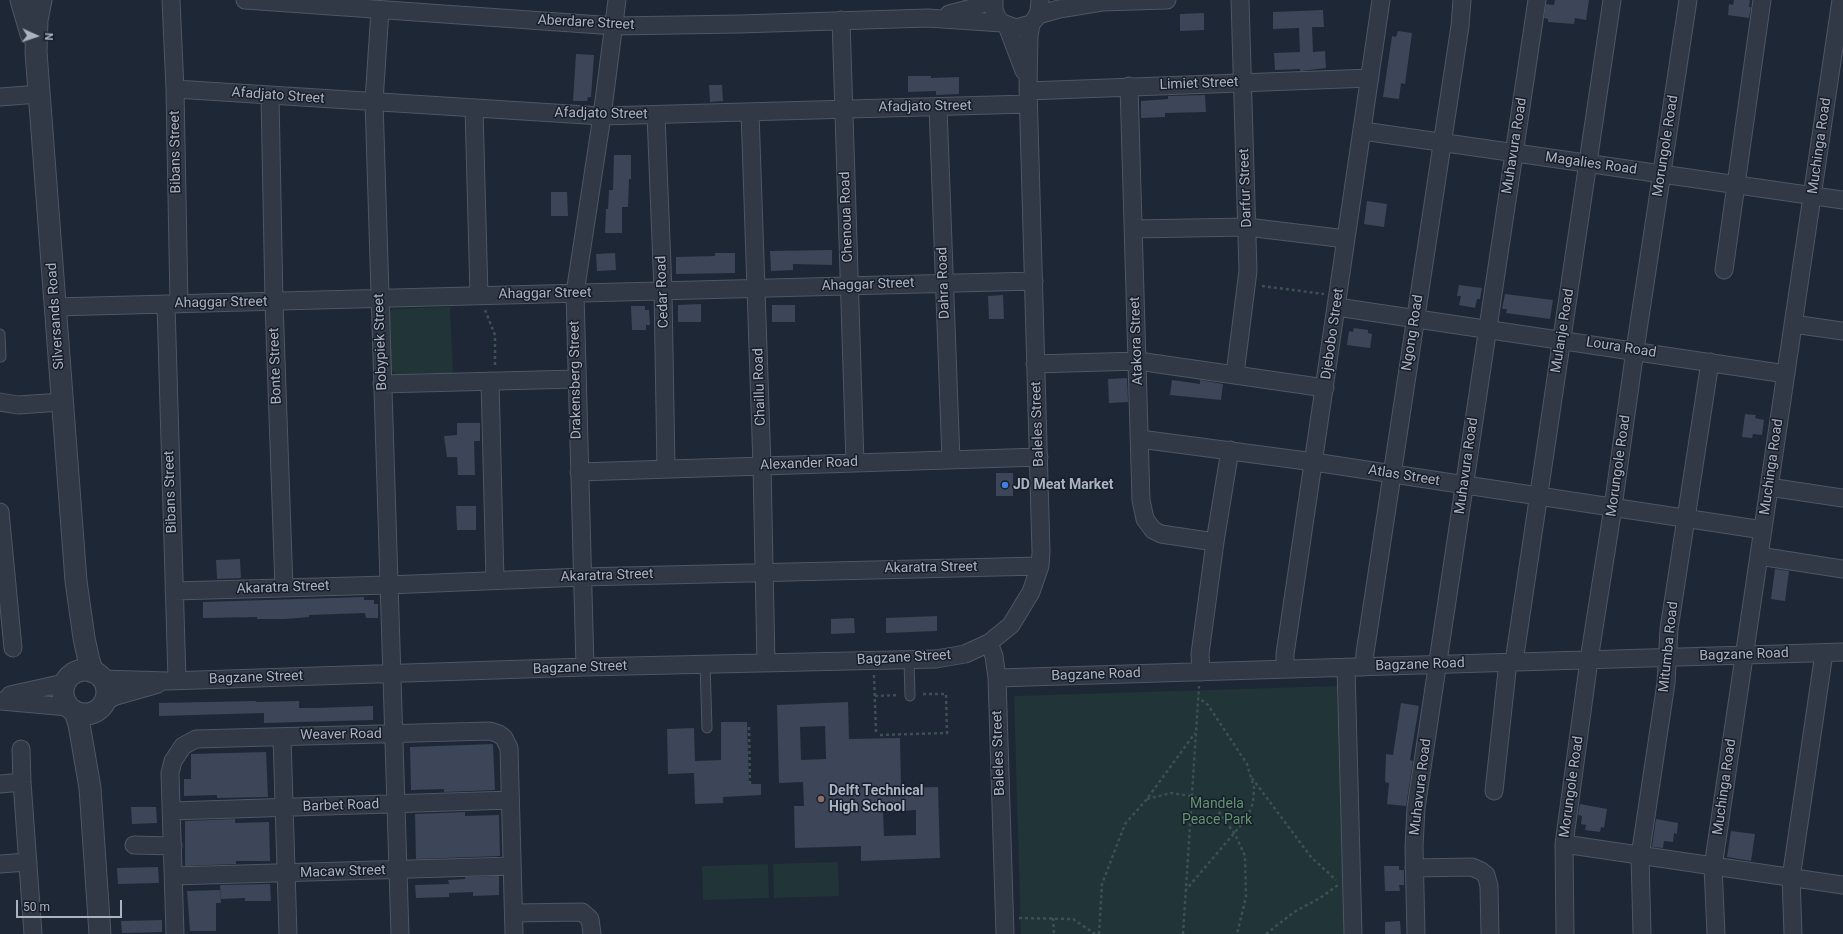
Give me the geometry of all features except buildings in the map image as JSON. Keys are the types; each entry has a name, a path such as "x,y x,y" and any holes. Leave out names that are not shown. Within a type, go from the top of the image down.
{"street":[{"name":"Silversands Road","path":"21,0 36,52"},
{"name":"Silversands Road","path":"41,0 37,20 36,52 76,581 89,662 98,676"},
{"name":"Bibans Street","path":"170,0 175,89 172,304 174,591 172,680"},
{"name":"Aberdare Street","path":"245,0 615,26 928,18 1005,24 1016,28 1036,13"},
{"name":"Drakensberg Street","path":"585,667 576,379 575,293 615,26 617,0"},
{"name":"Aberdare Street","path":"928,18 960,12 991,0"},
{"name":"Baleles Street","path":"994,0 994,10 1005,24 1021,62 1028,94"},
{"path":"1080,0 1102,2 1168,0"},
{"name":"Darfur Street","path":"1235,374 1247,285 1247,227 1240,0"},
{"name":"Djebobo Street","path":"1285,669 1346,239 1382,0"},
{"name":"Ngong Road","path":"1364,667 1415,317 1460,26 1462,0"},
{"name":"Muhavura Road","path":"1416,934 1414,868 1416,808 1537,0"},
{"name":"Mulanje Road","path":"1494,791 1511,662 1540,496 1561,339 1589,164 1612,0"},
{"name":"Morungole Road","path":"1565,934 1564,844 1589,660 1614,507 1635,350 1688,0"},
{"path":"1724,270 1762,0"},
{"name":"Muchinga Road","path":"1716,934 1713,867 1841,0"},
{"path":"1036,13 1102,2"},
{"name":"Bobypiek Street","path":"380,10 374,101 400,934"},
{"name":"Baleles Street","path":"1005,927 997,678 994,656 989,643 1011,625 1031,592 1040,566 1039,457 1028,94 1028,36 1036,13"},
{"name":"Chenoua Road","path":"841,20 855,463"},
{"name":"Limiet Street","path":"1028,94 1129,86 1370,78"},
{"name":"Atakora Street","path":"1129,86 1141,500 1145,519 1153,530 1161,534 1215,542"},
{"name":"Afadjato Street","path":"175,89 602,116 938,107 1028,94"},
{"path":"0,97 39,94"},
{"name":"Bonte Street","path":"270,96 274,302 284,588"},
{"name":"Dahra Road","path":"938,107 951,460"},
{"path":"474,108 479,295"},
{"name":"Chaillu Road","path":"750,112 757,288 766,663"},
{"name":"Cedar Road","path":"656,115 663,291 666,469"},
{"name":"Magalies Road","path":"1363,131 1843,200"},
{"path":"1134,229 1247,227 1346,239"},
{"name":"Ahaggar Street","path":"55,307 1034,281"},
{"name":"Loura Road","path":"1338,301 1415,317 1786,374"},
{"path":"1793,324 1843,331"},
{"path":"1035,364 1138,361 1325,388"},
{"name":"Mitumba Road","path":"1642,934 1640,856 1666,683 1669,629 1710,362"},
{"path":"382,384 576,379"},
{"path":"490,381 495,580"},
{"path":"0,402 18,404 62,402"},
{"name":"Atlas Street","path":"1140,439 1314,462 1763,530"},
{"path":"1201,672 1200,654 1215,542 1230,450"},
{"name":"Alexander Road","path":"579,472 1039,457"},
{"path":"1769,487 1843,498"},
{"path":"0,512 5,618 13,648"},
{"path":"1759,556 1843,569"},
{"name":"Akaratra Street","path":"174,591 388,585 582,577 1040,566"},
{"name":"Silversands Road","path":"68,679 74,660 76,581"},
{"name":"Bagzane Street","path":"98,676 172,680 585,667 936,659 966,654 989,643"},
{"name":"Bagzane Road","path":"997,678 1843,652"},
{"path":"1793,934 1791,878 1824,653"},
{"path":"1346,667 1353,934"},
{"path":"0,697 68,679 81,670 98,676 107,690 95,724 90,788"},
{"path":"68,679 63,696 78,724 90,788 100,934"},
{"name":"Bagzane Street","path":"102,705 116,696 172,680"},
{"path":"0,701 71,709 88,714 102,705"},
{"name":"Weaver Road","path":"172,811 171,767 179,750 196,739 490,731 503,737 509,748 510,800"},
{"path":"282,737 288,934"},
{"path":"21,749 33,934"},
{"path":"0,784 22,782"},
{"path":"510,800 514,934"},
{"name":"Barbet Road","path":"172,811 510,800"},
{"path":"172,811 175,934"},
{"path":"1564,844 1843,885"},
{"path":"134,845 173,846"},
{"path":"0,864 28,862"},
{"name":"Macaw Street","path":"174,876 286,874 512,866"},
{"path":"1414,868 1472,867 1482,871 1486,875 1489,886 1490,934"},
{"path":"514,913 582,912 589,916 592,923 592,934"}],"lane":[{"path":"0,334 1,356"},
{"path":"909,660 910,696"},
{"path":"705,664 707,728"}],"path":[{"path":"1247,285 1338,301"},
{"path":"479,295 495,335 495,370 490,381"},
{"path":"874,660 876,732"},
{"path":"1183,934 1191,796 1201,672"},
{"path":"875,696 946,694 947,733 880,735"},
{"path":"1185,891 1235,834 1247,818 1253,803 1254,788 1247,764 1208,705 1198,698"},
{"path":"749,727 750,784"},
{"path":"1099,934 1102,884 1125,824 1147,799 1196,731"},
{"path":"1251,776 1293,835 1311,857 1340,884 1320,898 1294,912 1266,934"},
{"path":"1147,799 1171,793 1191,796 1213,804 1235,834 1245,856 1246,896 1237,934"},
{"path":"1005,927 1028,917 1073,919 1095,934"},
{"path":"1053,918 1054,934"}],"green space":[{"path":"450,307 453,373 395,374 390,369 388,315 392,309"},
{"name":"Mandela Peace Park","path":"1337,686 1344,934 1021,934 1014,696"},
{"path":"838,862 839,896 774,898 773,864"},
{"path":"768,864 769,898 703,900 702,866"}],"place":[{"name":"JD Meat Market","path":"1005,485"},
{"name":"Delft Technical High School","path":"821,799"}]}
